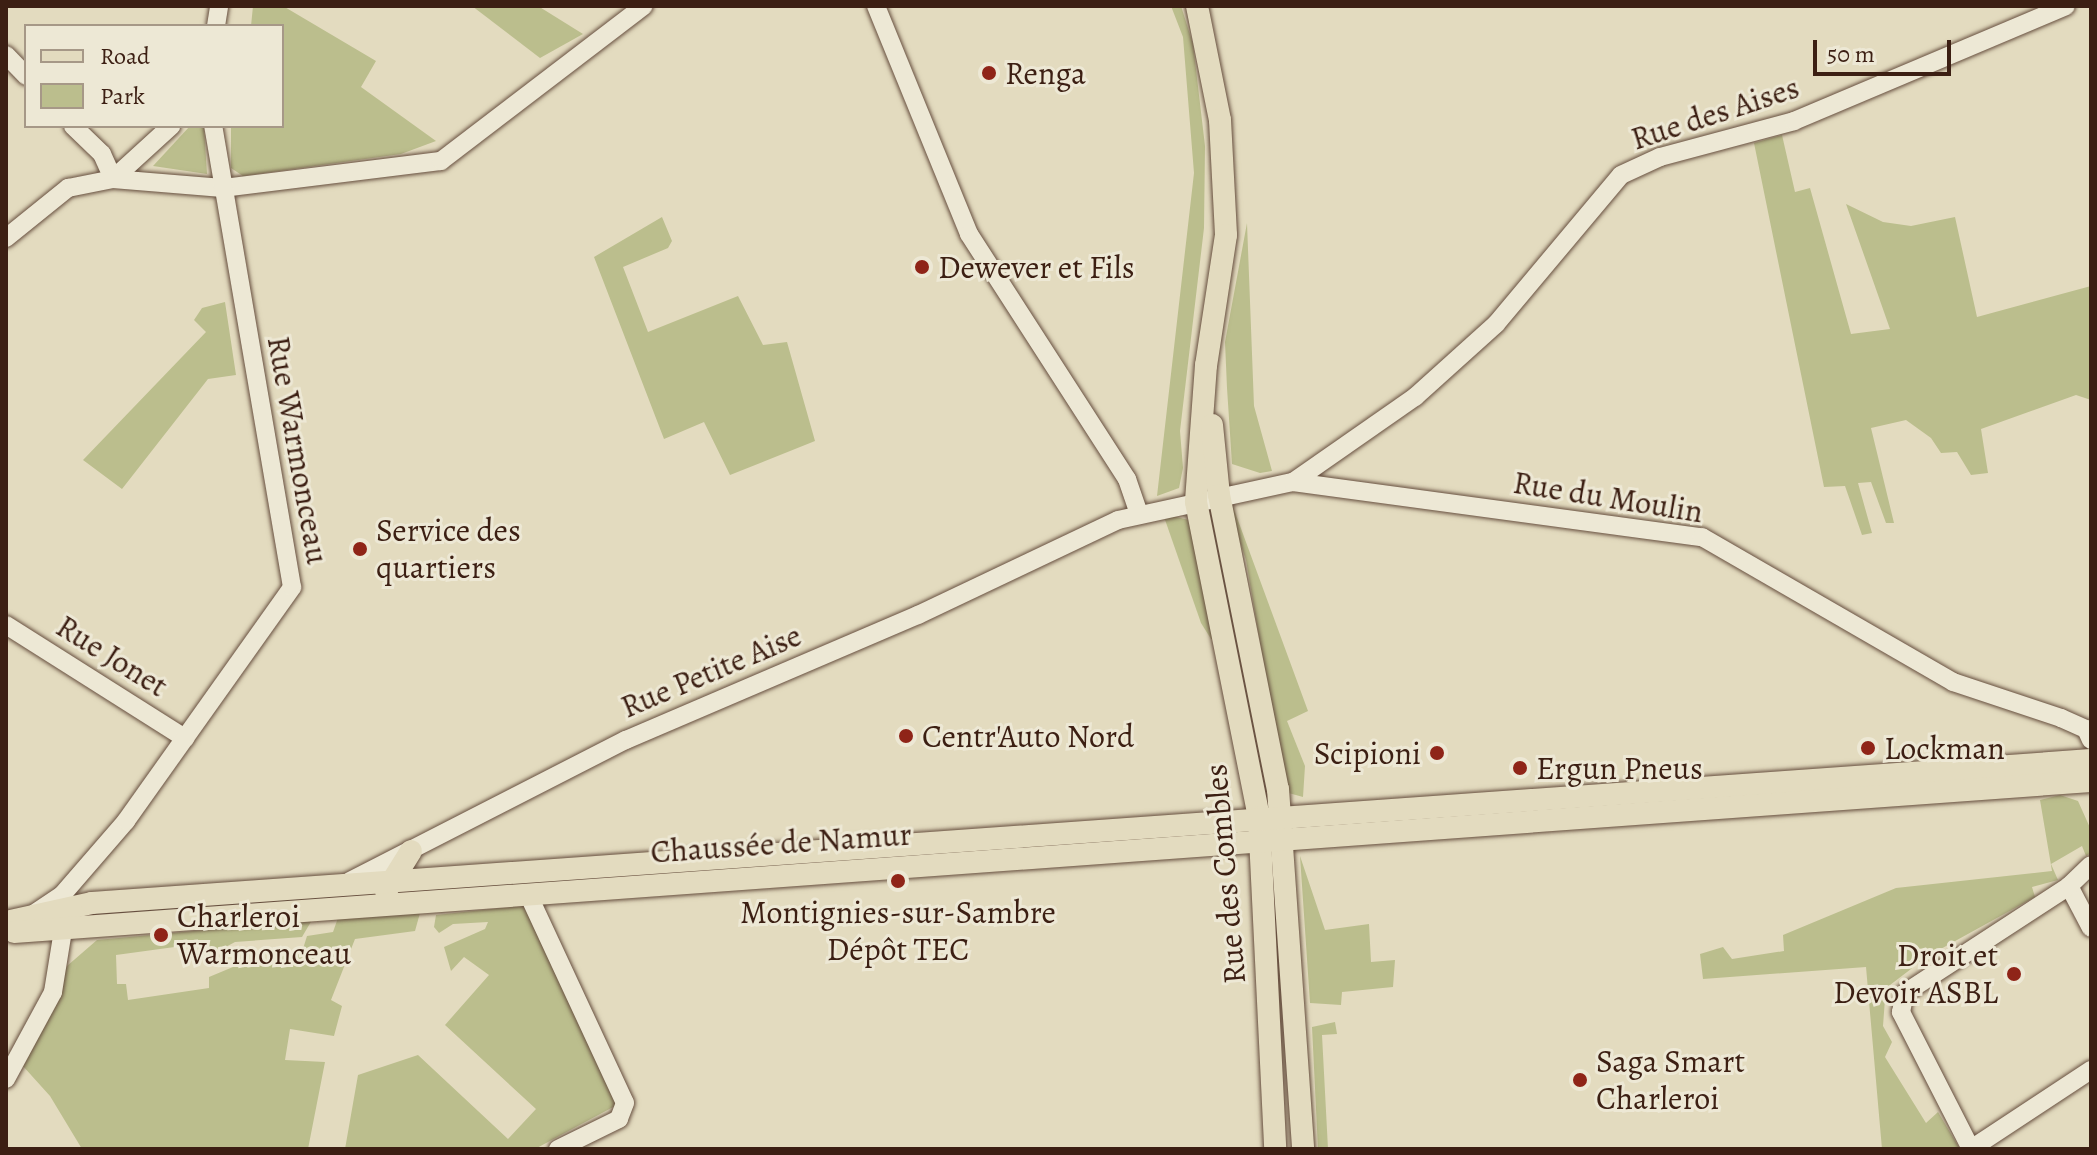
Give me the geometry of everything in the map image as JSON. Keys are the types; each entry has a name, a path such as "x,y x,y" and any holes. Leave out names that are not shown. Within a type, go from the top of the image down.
{"main road":[{"path":"1197,6 1220,120 1226,235 1206,365 1219,495 1271,827"},
{"name":"Rue des Combles","path":"1206,365 1196,502 1271,827 1303,1149"},
{"path":"1271,827 2091,760"},
{"path":"1271,827 2091,781"},
{"path":"981,859 992,850 1115,840 1157,826"},
{"name":"Chaussée de Namur","path":"6,922 33,914 301,890 1157,826 1271,827"},
{"name":"Rue des Combles","path":"1271,827 1275,1149"},
{"name":"Chaussée de Namur","path":"72,910 284,911 981,859 1271,827"},
{"path":"393,884 411,851"},
{"name":"Chaussée de Namur","path":"284,911 307,900 378,894 393,884"},
{"name":"Chaussée de Namur","path":"72,910 84,915 280,900 301,890"},
{"path":"6,931 50,920 72,910"}],"street":[{"path":"6,238 68,188 113,179 223,188 441,161 644,6"},
{"path":"876,6 969,234 1127,479 1139,514"},
{"name":"Rue des Aises","path":"1293,482 1415,397 1496,324 1621,175 1660,157 1794,121 2066,6"},
{"path":"6,55 24,74"},
{"path":"75,128 102,154 113,179"},
{"path":"113,179 169,128"},
{"name":"Rue Warmonceau","path":"6,1079 53,992 72,910 89,864 185,738 292,587 213,128"},
{"name":"Rue du Moulin","path":"1118,520 1219,495 1293,482 1702,537 1953,682 2061,718 2086,729 2091,740"},
{"name":"Rue Petite Aise","path":"333,888 626,740 918,615 1118,520"},
{"name":"Rue Jonet","path":"6,625 185,738"},
{"path":"2091,865 2069,886 1905,993 1901,1012 1971,1149 2091,1070"},
{"path":"2069,886 2091,928"},
{"path":"528,894 625,1103 619,1119 558,1149"}],"green space":[{"path":"253,6 283,6 376,61 361,87 436,141 401,154 243,176 231,168 231,128 284,128 284,24 251,24"},
{"path":"472,6 538,6 583,34 540,58"},
{"path":"1171,6 1181,6 1193,44 1205,146 1204,228 1180,431 1183,468 1179,488 1157,496 1194,173 1183,37"},
{"path":"188,128 204,128 207,174 153,166"},
{"path":"1782,135 1795,192 1810,188 1851,334 1890,329 1846,204 1883,222 1911,226 1955,217 1977,317 2091,286 2091,400 2076,395 1981,429 1988,473 1971,475 1957,452 1941,453 1931,438 1906,420 1871,428 1894,523 1886,523 1871,482 1858,483 1872,533 1862,535 1845,486 1824,487 1754,143"},
{"path":"662,217 672,241 668,248 623,267 648,332 738,296 763,345 787,342 815,441 730,475 704,422 664,439 594,257"},
{"path":"1247,223 1254,406 1272,471 1260,473 1232,464 1227,388 1225,342"},
{"path":"225,302 236,375 208,379 122,489 83,460 206,332 194,320 202,308"},
{"path":"1232,504 1308,711 1287,721 1305,766 1303,797 1285,792 1246,560 1229,509"},
{"path":"1163,514 1198,522 1218,639 1211,639 1201,623"},
{"path":"2060,795 2078,801 2091,830 2091,853 2086,856 2082,846 2051,864 2058,880 2032,887 2035,897 1928,956 1890,985 1885,999 1883,1026 1892,1042 1885,1057 1926,1123 1938,1112 1960,1149 1882,1149 1866,967 1703,979 1700,954 1723,947 1732,959 1784,951 1783,935 1896,888 2052,871 2040,800"},
{"path":"1300,856 1325,930 1369,924 1371,962 1395,960 1393,987 1342,992 1341,1005 1310,1003"},
{"path":"529,905 616,1097 615,1106 535,1149 345,1149 358,1075 418,1055 508,1139 536,1109 445,1025 489,975 464,957 451,971 444,947 485,929 488,922 453,924 439,933 434,927 436,915"},
{"path":"420,913 415,931 355,939 331,1000 342,1006 334,1036 290,1029 285,1060 325,1062 308,1149 82,1149 50,1096 22,1065 67,966 97,940 312,920 302,937 235,942 207,957 204,943 116,955 117,984 126,984 128,1000 209,988 209,977 233,967 302,952 307,936 333,932 339,915"},
{"path":"1335,1022 1337,1034 1322,1035 1328,1149 1318,1149 1312,1027"}],"place":[{"name":"Renga","path":"989,73"},
{"name":"Dewever et Fils","path":"922,267"},
{"name":"Service des quartiers","path":"360,549"},
{"name":"Centr'Auto Nord","path":"906,736"},
{"name":"Lockman","path":"1868,748"},
{"name":"Scipioni","path":"1437,753"},
{"name":"Ergun Pneus","path":"1520,768"},
{"name":"Montignies-sur-Sambre Dépôt TEC","path":"898,881"},
{"name":"Charleroi Warmonceau","path":"161,935"},
{"name":"Droit et Devoir ASBL","path":"2014,974"},
{"name":"Saga Smart Charleroi","path":"1580,1080"}]}
